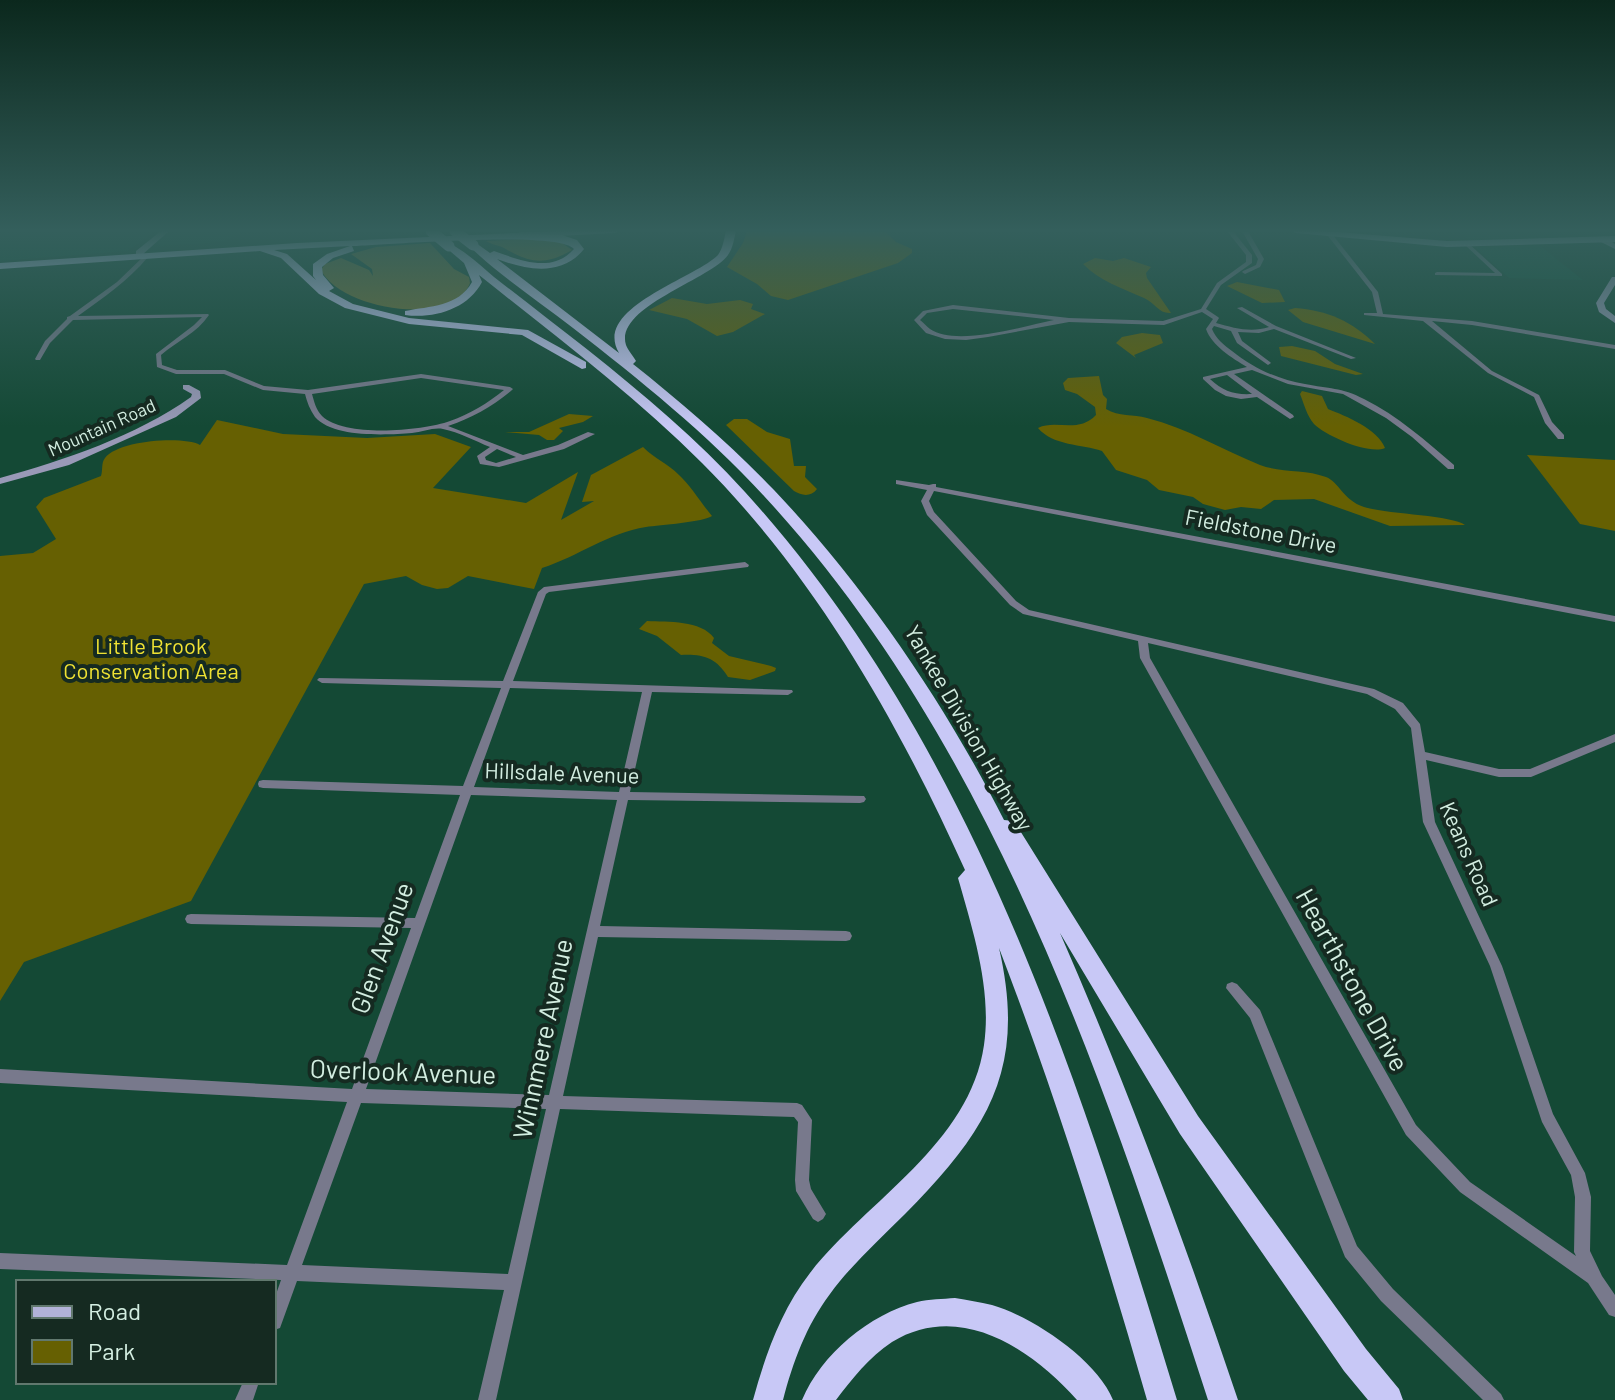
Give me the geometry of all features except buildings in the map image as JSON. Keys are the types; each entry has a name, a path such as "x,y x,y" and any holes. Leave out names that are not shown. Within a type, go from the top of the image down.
{"highway":[{"path":"332,296 364,311 409,321 516,330 535,336 645,404"},
{"path":"345,296 359,304 394,313 416,313 449,306 467,296"},
{"path":"512,296 645,404 714,467 798,564 879,685 954,826 1011,953 1060,1080 1112,1234 1162,1400"},
{"name":"Yankee Division Highway","path":"538,296 660,392 739,461 819,549 886,640 952,746 1023,881 1088,1027 1142,1165 1225,1400"},
{"path":"659,296 634,312 619,329 616,339 619,349 660,392"},
{"path":"952,746 1017,842 1189,1125 1355,1360 1388,1400"},
{"path":"768,1400 788,1340 810,1297 841,1258 954,1138 971,1115 991,1071 997,1033 995,983 954,826"},
{"path":"817,1400 832,1376 867,1340 906,1319 943,1313 984,1317 1025,1333 1069,1366 1098,1400"}],"street":[{"path":"38,359 56,331 100,296"},
{"path":"1069,320 1002,334 952,337 929,331 917,320 924,313 953,307 1069,320 1153,325 1181,320 1203,310 1211,296"},
{"path":"1376,296 1380,315"},
{"path":"1604,296 1600,303 1602,310 1615,320"},
{"path":"1240,308 1274,327 1353,358"},
{"path":"1203,310 1216,317 1209,331 1214,339 1252,368 1288,382 1337,390 1355,397 1391,418 1451,467"},
{"path":"1366,314 1486,325 1615,347"},
{"path":"69,318 206,315 198,325 164,348 158,355 159,366 172,372 229,373 256,386 308,392 421,376 510,389 479,410 442,426 368,431 338,428 318,417 308,392"},
{"path":"1425,319 1493,375 1537,396 1549,423 1561,437"},
{"path":"1213,324 1255,332 1274,327"},
{"path":"1234,330 1239,342 1268,363"},
{"path":"1252,368 1205,378 1226,396 1257,395"},
{"path":"1228,373 1290,417"},
{"name":"Mountain Road","path":"0,481 65,463 172,415 196,398 197,393 186,387"},
{"path":"442,426 523,457"},
{"path":"497,446 481,456 483,462 496,465 561,447 591,434"},
{"name":"Fieldstone Drive","path":"899,482 933,486 1615,619"},
{"name":"Keans Road","path":"933,486 925,501 930,513 1019,608 1039,617 1378,693 1399,706 1413,722 1425,806 1432,831 1482,933 1543,1106 1580,1180 1583,1197 1582,1252 1596,1282 1615,1309"},
{"name":"Glen Avenue","path":"276,1317 542,592 745,565"},
{"name":"Hearthstone Drive","path":"1143,641 1145,658 1411,1130 1465,1187 1566,1256 1596,1282"},
{"path":"322,680 788,692"},
{"name":"Winnmere Avenue","path":"487,1400 648,688"},
{"path":"1420,755 1499,773 1523,774 1541,771 1615,738"},
{"name":"Hillsdale Avenue","path":"263,784 623,796 860,799"},
{"path":"191,919 419,923"},
{"path":"592,931 846,936"},
{"path":"1232,988 1255,1014 1351,1251 1387,1295 1495,1400"},
{"name":"Overlook Avenue","path":"0,1076 358,1096 794,1110 802,1113 805,1122 804,1191 818,1214"},
{"path":"0,1261 513,1282"}],"green space":[{"path":"772,296 799,296 788,300"},
{"path":"1140,296 1160,296 1171,313 1163,312"},
{"path":"1248,296 1282,296 1285,302 1262,303"},
{"path":"672,298 707,304 740,300 753,304 751,309 765,314 733,332 717,336 687,319 649,310"},
{"path":"1295,308 1339,318 1375,344 1303,322 1288,310"},
{"path":"1142,333 1160,335 1163,343 1134,355 1136,358 1116,343 1122,337"},
{"path":"1292,346 1315,351 1335,364 1363,374 1356,375 1281,356 1279,347"},
{"path":"1099,376 1103,395 1107,399 1106,409 1111,412 1162,422 1268,467 1326,477 1351,500 1364,507 1447,519 1465,525 1390,526 1314,499 1274,500 1261,509 1241,507 1225,510 1203,504 1193,497 1159,490 1147,480 1116,470 1102,451 1060,441 1038,428 1089,421 1096,415 1095,407 1077,394 1065,390 1063,383 1068,378"},
{"path":"1302,391 1322,396 1328,409 1369,429 1385,448 1359,447 1320,429 1308,414 1300,394"},
{"path":"569,414 593,416 559,428 563,431 554,440 539,435 505,432 529,432"},
{"path":"734,419 747,419 767,432 790,439 794,466 806,466 805,477 817,489 806,495 794,491 726,425"},
{"name":"Little Brook Conservation Area","path":"217,420 283,434 367,438 435,434 471,447 433,488 526,503 578,472 561,520 594,501 582,502 591,475 643,447 683,479 712,516 632,530 606,539 542,568 534,589 468,576 448,588 437,589 406,576 364,584 191,901 24,962 0,1001 0,556 33,553 56,539 36,507 44,498 101,476 104,460 112,452 152,441 200,445"},
{"path":"1527,455 1615,460 1615,531 1580,524"},
{"path":"647,621 684,623 701,628 714,638 712,643 729,656 771,666 776,668 775,671 750,680 728,677 709,658 681,655 657,636 639,629"}],"shaded area":[{"path":"354,296 460,296 442,306 420,309 372,303"}]}
